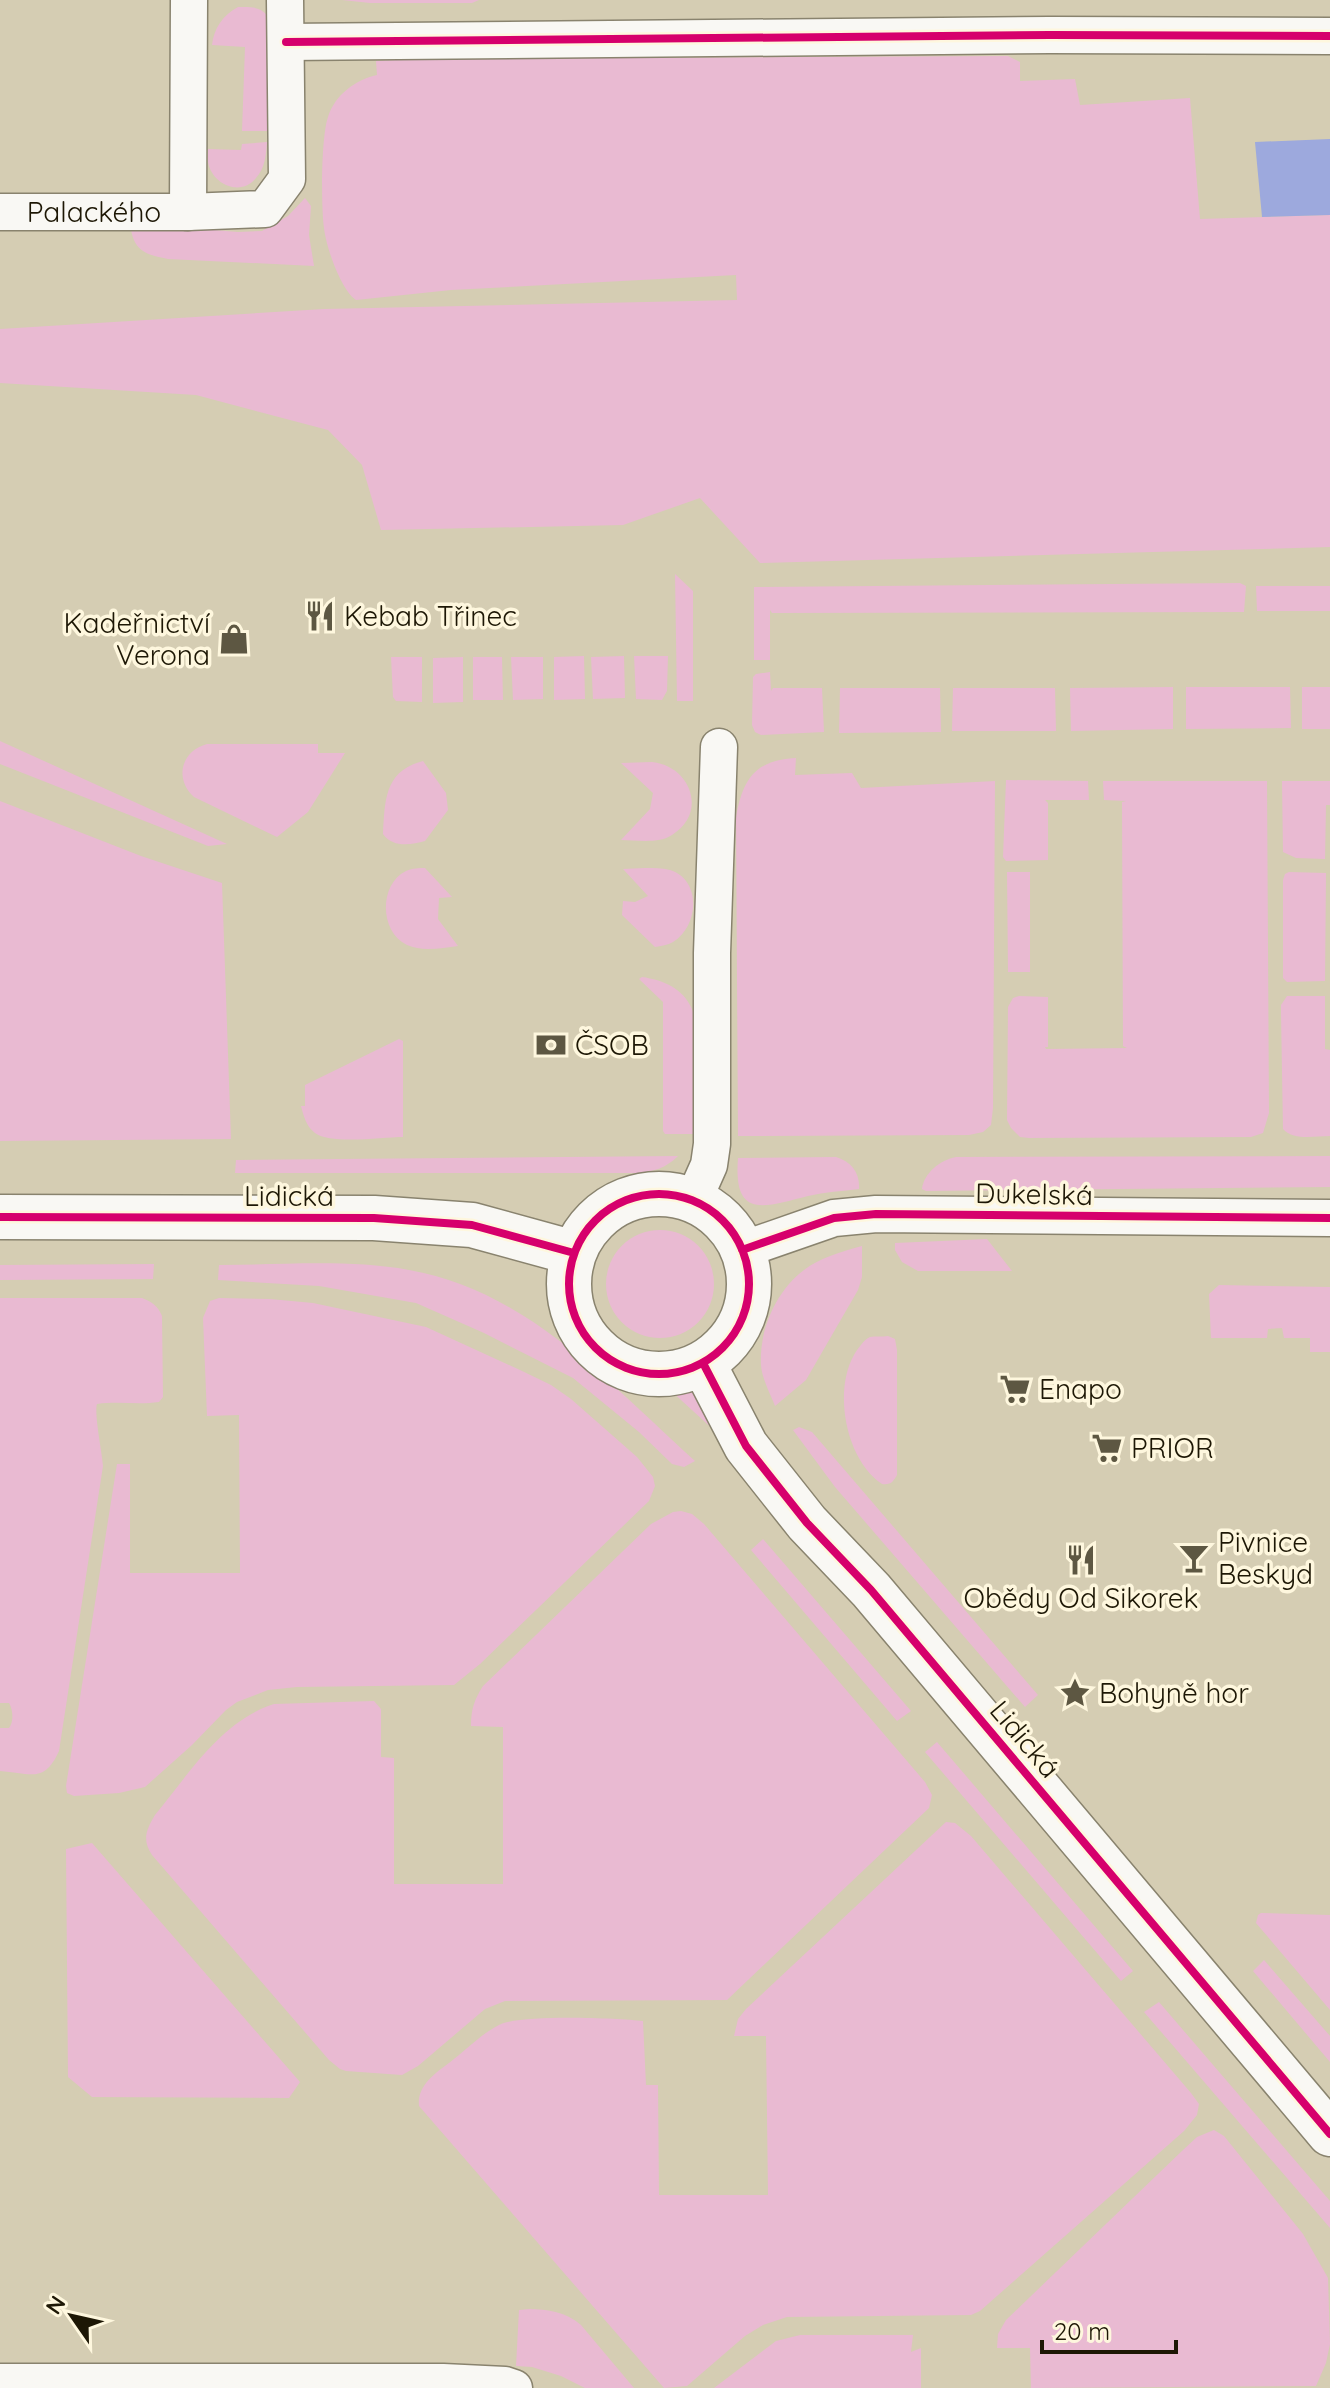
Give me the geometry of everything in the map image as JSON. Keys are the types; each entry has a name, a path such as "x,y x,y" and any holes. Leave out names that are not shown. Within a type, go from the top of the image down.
{"street":[{"path":"188,212 189,0"},
{"path":"285,0 286,42 1050,35 1330,36"},
{"name":"Palackého","path":"0,212 265,209 287,179 286,42"},
{"path":"693,1201 709,1165 712,1144 712,953 719,747"},
{"path":"665,1194 693,1201 714,1213 730,1230 742,1250 748,1275 747,1301 738,1326 723,1347 703,1363 673,1373 642,1373 612,1362 589,1342 573,1314 568,1283 574,1253 589,1227 610,1208 636,1197 665,1194"},
{"name":"Dukelská","path":"742,1250 834,1218 876,1214 1330,1218"},
{"name":"Lidická","path":"0,1217 388,1219 472,1225 574,1253"},
{"name":"Lidická","path":"703,1363 746,1446 807,1523 871,1590 1330,2134"},
{"path":"0,2382 443,2382 514,2388"}],"shaded area":[{"path":"342,0 479,0 472,3 370,3"},
{"path":"238,7 250,7 267,15 268,131 242,131 245,47 212,45 220,23"},
{"path":"1008,56 1020,62 1020,81 1075,79 1080,105 1190,98 1200,219 1330,215 1330,547 760,563 700,498 623,525 381,530 362,465 328,430 196,395 0,383 0,329 324,309 737,300 736,275 451,290 356,300 340,278 325,236 322,189 324,140 331,109 341,95 354,85 377,75 376,61"},
{"path":"267,142 263,166 250,184 228,186 215,177 208,160 208,149 241,150 242,144"},
{"path":"305,198 311,206 309,235 314,266 168,259 141,249 131,232 130,223 238,232 262,231 288,216"},
{"path":"675,574 693,591 693,701 677,701"},
{"path":"1240,583 1246,586 1244,612 772,613 770,610 770,660 754,660 754,587"},
{"path":"1256,586 1330,586 1330,611 1257,611"},
{"path":"584,656 585,699 554,700 554,657"},
{"path":"624,656 625,698 593,699 591,657"},
{"path":"634,656 668,656 667,691 662,700 636,699"},
{"path":"391,657 422,657 422,702 396,701 393,697"},
{"path":"463,657 463,702 433,703 433,658"},
{"path":"473,657 502,657 503,700 473,700"},
{"path":"511,657 543,657 543,699 513,700"},
{"path":"770,672 771,691 773,688 822,688 824,732 761,735 755,732 752,725 753,677"},
{"path":"1173,687 1173,729 1071,731 1070,688"},
{"path":"1186,687 1290,687 1291,728 1186,729"},
{"path":"1302,687 1330,687 1330,729 1302,729"},
{"path":"840,688 940,688 941,732 839,733"},
{"path":"953,688 1055,688 1056,731 952,731"},
{"path":"0,741 227,844 208,846 0,764"},
{"path":"207,744 318,744 318,753 345,753 308,812 277,837 194,797 188,790 182,774 183,766 191,753"},
{"path":"796,758 795,775 852,773 861,788 995,781 993,1108 991,1125 983,1132 969,1135 738,1136 736,817 743,792 753,774 770,763"},
{"path":"423,761 446,793 448,810 425,841 408,844 392,842 383,834 389,789 401,772"},
{"path":"621,763 666,765 685,781 692,803 690,815 683,826 667,838 621,840 650,809 653,793"},
{"path":"1006,780 1088,781 1089,800 1045,800 1048,803 1048,860 1006,861 1003,857"},
{"path":"1103,781 1267,781 1269,1113 1263,1133 1251,1137 1029,1138 1020,1137 1007,1120 1008,1007 1013,998 1048,997 1046,1049 1127,1048 1123,1046 1122,802 1126,801 1104,800"},
{"path":"1282,781 1330,781 1330,805 1326,805 1325,859 1296,858 1283,852"},
{"path":"0,801 141,856 222,883 231,1139 0,1141"},
{"path":"425,868 452,897 439,898 438,919 458,946 432,949 413,947 398,939 391,930 386,908 391,886 406,871"},
{"path":"623,869 667,869 680,875 692,893 692,915 688,925 682,935 667,945 655,947 622,915 623,901 635,902 648,896"},
{"path":"1007,872 1030,872 1030,972 1008,972"},
{"path":"1289,872 1326,873 1325,981 1287,982 1283,978 1283,880"},
{"path":"642,977 672,986 692,1009 695,1033 693,1134 665,1134 663,1131 663,1002 639,979"},
{"path":"1287,996 1325,996 1325,1049 1330,1050 1330,1136 1299,1136 1283,1129 1281,1005"},
{"path":"399,1039 403,1041 403,1137 333,1139 315,1133 306,1121 301,1106 305,1106 305,1085"},
{"path":"678,1156 659,1169 637,1173 235,1173 236,1160"},
{"path":"1330,1156 1330,1187 922,1189 934,1168 956,1157"},
{"path":"836,1157 854,1169 859,1189 765,1205 746,1200 741,1192 738,1158"},
{"path":"660,1230 680,1235 698,1246 709,1264 714,1284 709,1304 698,1322 680,1333 660,1338 640,1333 622,1322 611,1304 606,1284 611,1264 622,1246 640,1235"},
{"path":"987,1239 1012,1271 918,1271 902,1262 895,1250 895,1243"},
{"path":"862,1246 862,1277 858,1290 806,1380 775,1406 761,1365 763,1338 771,1312 785,1289 810,1266"},
{"path":"154,1264 153,1279 0,1280 0,1265"},
{"path":"219,1265 363,1265 409,1270 451,1281 529,1319 564,1344 695,1461 684,1467 672,1464 639,1432 573,1378 416,1303 319,1286 218,1280"},
{"path":"1219,1285 1330,1287 1330,1352 1310,1352 1310,1338 1284,1338 1282,1328 1268,1329 1267,1338 1211,1338 1209,1294"},
{"path":"0,1298 142,1298 154,1305 162,1316 163,1397 159,1402 151,1403 97,1404 103,1466 59,1751 48,1768 36,1774 0,1771 0,1728 9,1728 12,1716 9,1703 0,1703"},
{"path":"219,1298 313,1303 426,1327 551,1385 637,1457 653,1477 655,1486 649,1501 480,1664 454,1685 268,1690 237,1702 226,1710 145,1787 119,1793 74,1796 67,1793 66,1786 117,1464 130,1464 130,1573 240,1573 239,1415 207,1416 203,1318 210,1301"},
{"path":"888,1336 895,1339 897,1350 897,1475 891,1482 882,1484 859,1459 852,1442 844,1406 844,1387 854,1355 863,1342 870,1337"},
{"path":"693,1385 727,1442 670,1390"},
{"path":"799,1427 812,1432 1038,1695 1025,1707 835,1487 793,1430"},
{"path":"681,1511 692,1514 704,1524 925,1782 932,1795 929,1808 727,2000 505,2001 485,2009 418,2066 402,2075 340,2069 152,1855 146,1835 155,1815 207,1750 255,1712 274,1704 374,1701 381,1709 381,1757 394,1758 394,1884 503,1884 503,1727 471,1726 477,1696 483,1686 651,1524"},
{"path":"763,1539 911,1711 897,1721 751,1550"},
{"path":"937,1742 1133,1971 1121,1981 925,1752"},
{"path":"946,1822 955,1823 971,1836 1191,2093 1199,2104 1197,2115 1184,2131 980,2311 971,2315 787,2317 763,2325 745,2336 687,2386 664,2388 419,2106 421,2092 432,2076 499,2025 526,2019 643,2021 646,2085 658,2085 659,2195 768,2195 766,2036 734,2036 738,2019"},
{"path":"92,1843 300,2082 289,2098 92,2097 68,2077 66,1849"},
{"path":"1261,1913 1330,1915 1330,2010 1256,1923"},
{"path":"1264,1960 1330,2036 1330,2062 1253,1971"},
{"path":"1159,2002 1330,2201 1330,2228 1144,2012"},
{"path":"1214,2130 1224,2136 1303,2234 1328,2278 1330,2344 1316,2386 1031,2388 1030,2348 997,2348 998,2334 1006,2320 1197,2137"},
{"path":"519,2310 556,2312 581,2325 634,2388 585,2388 561,2376 532,2367 516,2366"},
{"path":"800,2335 913,2335 911,2352 921,2348 921,2388 714,2388 776,2341"}],"water":[{"path":"1330,139 1330,215 1262,217 1255,142"}],"cycle path":[{"path":"286,42 1050,35 1330,36"},
{"path":"659,1194 693,1201 722,1221 742,1250 749,1284 742,1318 722,1347 693,1367 659,1374 625,1367 596,1347 576,1318 569,1284 576,1250 596,1221 625,1201 659,1194"},
{"path":"742,1250 834,1218 876,1214 1330,1218"},
{"path":"0,1217 374,1218 472,1225 574,1253"},
{"path":"703,1363 746,1446 807,1523 871,1590 1330,2134"}],"place":[{"name":"Kebab Třinec","path":"320,616"},
{"name":"Kadeřnictví Verona","path":"234,639"},
{"name":"ČSOB","path":"551,1045"},
{"name":"Enapo","path":"1015,1389"},
{"name":"PRIOR","path":"1107,1448"},
{"name":"Pivnice Beskyd","path":"1194,1558"},
{"name":"Obědy Od Sikorek","path":"1081,1560"},
{"name":"Bohyně hor","path":"1075,1693"}]}
